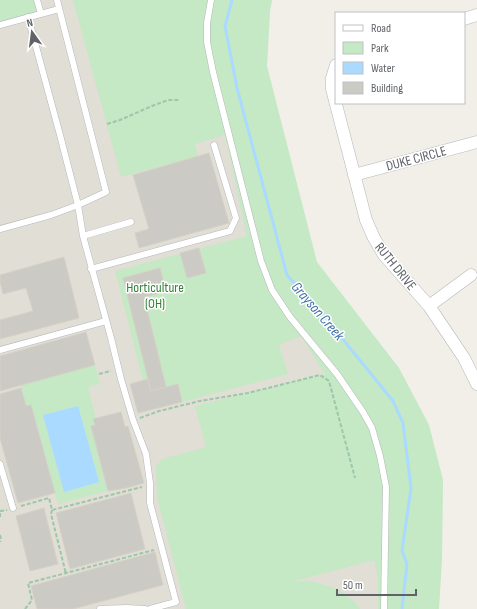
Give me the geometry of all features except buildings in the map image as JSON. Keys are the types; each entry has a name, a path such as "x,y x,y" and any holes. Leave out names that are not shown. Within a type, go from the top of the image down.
{"street":[{"path":"465,19 477,15"},
{"name":"RUTH DRIVE","path":"335,68 332,78 332,89 335,101"},
{"name":"RUTH DRIVE","path":"336,104 366,220 374,238 384,255 429,306 464,358 477,384"},
{"name":"DUKE CIRCLE","path":"354,175 477,142"},
{"path":"429,306 471,275"}],"lane":[{"path":"37,0 41,14"},
{"path":"0,230 51,215 106,192 57,0"},
{"path":"211,0 206,23 206,42 261,261 272,290 290,317 336,374 363,412 372,428 380,456 386,487 384,609"},
{"path":"0,25 59,9"},
{"path":"28,17 78,205 82,236 106,321 122,386 146,454 150,485 150,503 176,602 150,609"},
{"path":"91,269 230,230 236,218 214,145"},
{"path":"82,236 131,222"},
{"path":"0,350 106,321"},
{"path":"0,464 13,508"},
{"path":"100,609 145,609"}],"path":[{"path":"107,124 168,100 179,100"},
{"path":"133,420 159,411 200,401 248,393 320,375 329,381 355,478"},
{"path":"52,510 150,485"},
{"path":"13,508 49,498 52,510 51,514 66,574"},
{"path":"0,535 0,542"},
{"path":"25,609 32,600 28,583 161,548"}],"shaded area":[{"path":"0,0 218,0 266,256 383,405 390,609 0,609"}],"green space":[{"path":"0,0 37,0 41,14 0,25"},
{"name":"Horticulture (OH)","path":"73,0 272,0 267,66 317,262 399,368 429,425 443,480 442,560 439,609 378,609 378,577 374,560 291,582 311,581 338,589 356,603 360,609 186,609 157,497 156,467 162,459 206,447 195,406 325,374 301,336 279,345 288,374 182,402 178,384 151,391 148,379 143,380 115,271 247,236 225,135 195,144 198,156 121,177"},
{"path":"95,365 100,384 88,387 96,419 94,420 95,425 92,426 108,491 58,504 31,405 26,406 21,385"}],"water":[{"path":"78,406 99,482 64,492 43,415"}],"waterway":[{"name":"Grayson Creek","path":"232,0 225,26 237,88 287,275 324,316 393,401 403,423 411,488 402,551 407,564 402,609"}]}
